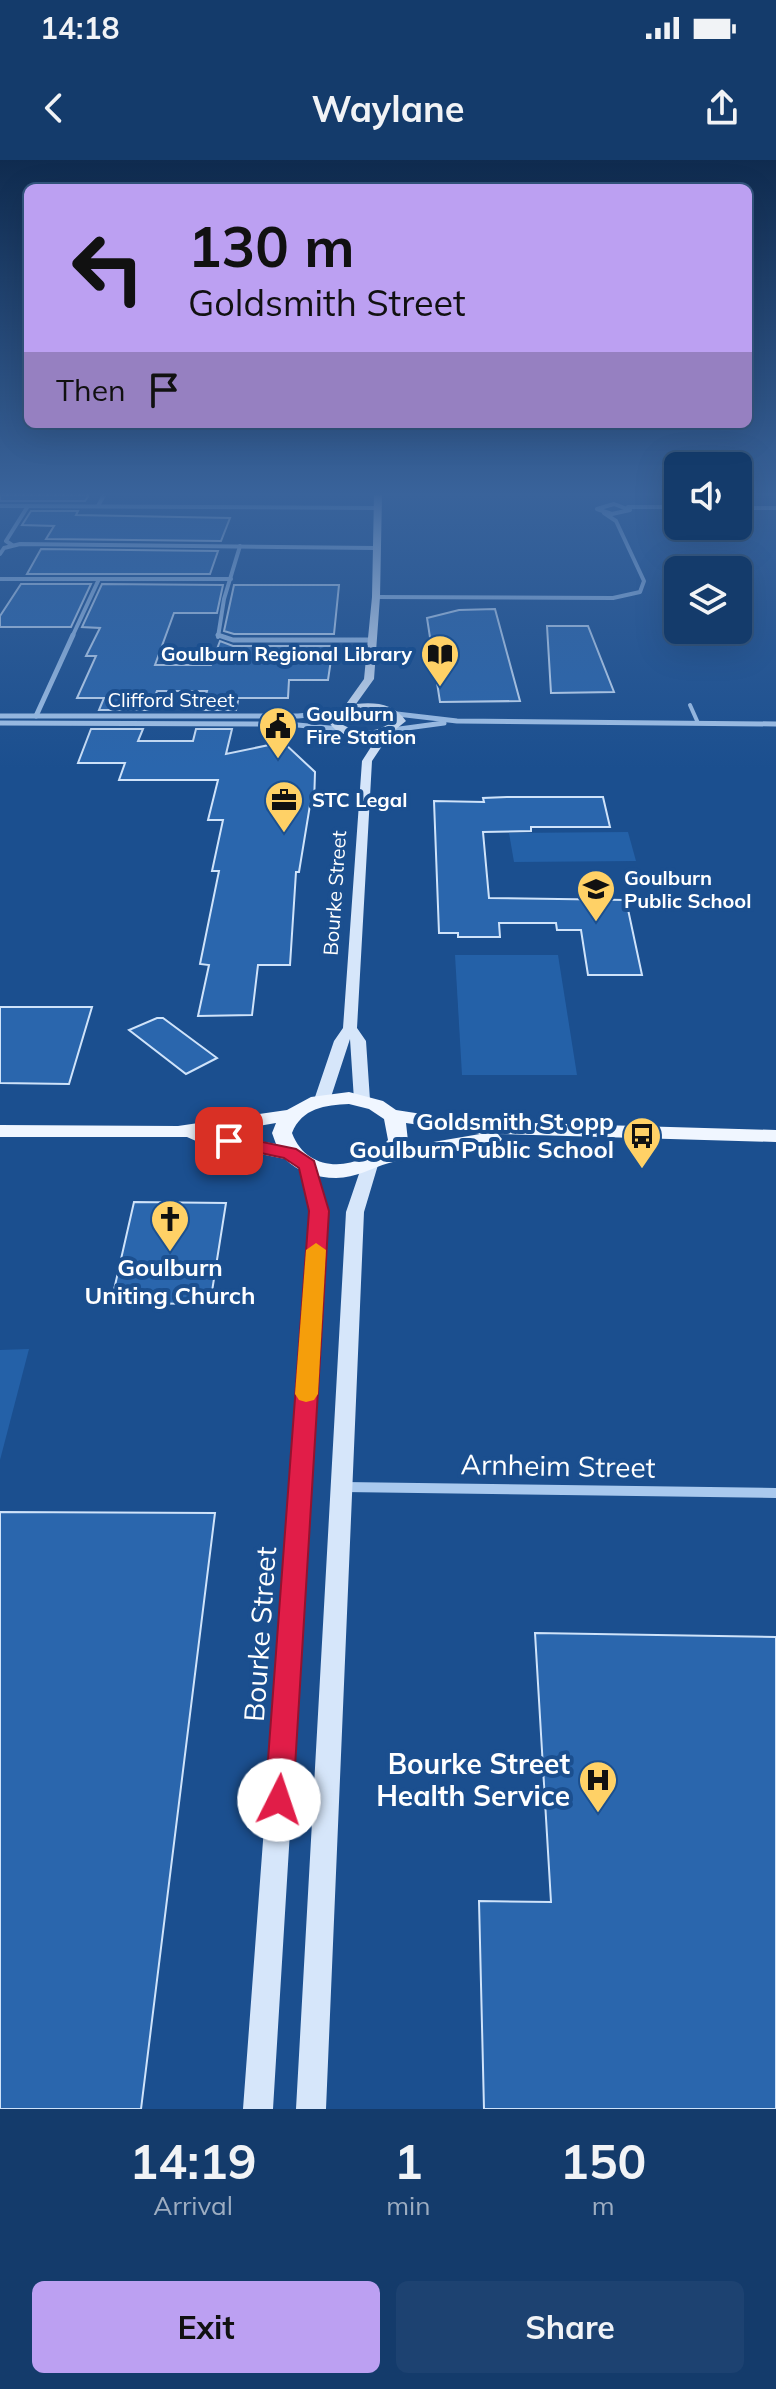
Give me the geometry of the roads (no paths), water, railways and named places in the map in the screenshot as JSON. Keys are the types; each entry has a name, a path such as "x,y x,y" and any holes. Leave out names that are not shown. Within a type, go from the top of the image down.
{"main road":[{"path":"367,761 333,720 345,710 369,679 376,586"},
{"path":"369,679 385,709"},
{"path":"345,710 385,709 397,714"},
{"name":"Bourke Street","path":"322,1100 341,1041 350,1028 367,761 389,731 401,721 397,714"},
{"path":"344,730 367,734 389,731"},
{"name":"Bourke Street","path":"350,1028 359,1041 362,1100"},
{"path":"0,1131 178,1132 292,1115 322,1100 362,1100 391,1115 467,1127 776,1136"},
{"path":"292,1115 282,1133 299,1159"},
{"path":"311,2109 339,1487 355,1212 378,1161 398,1141 399,1132 391,1115"},
{"path":"178,1132 299,1159 338,1171 467,1141 595,1133"},
{"name":"Bourke Street","path":"258,2109 319,1211 299,1159"}],"street":[{"path":"25,724 33,716 96,586"},
{"path":"229,586 218,637 233,640 373,640"},
{"path":"376,597 595,598 628,596 640,592 642,586"},
{"name":"Clifford Street","path":"0,716 298,716 345,710"},
{"path":"397,714 457,721 776,724"},
{"path":"74,723 77,716"},
{"path":"389,731 457,721"},
{"name":"Clifford Street","path":"0,723 287,724 344,730"},
{"name":"Arnheim Street","path":"339,1487 776,1493"}],"lane":[{"path":"690,705 698,723"}],"place":[{"name":"Goulburn Regional Library","path":"440,688"},
{"name":"Goulburn Fire Station","path":"278,760"},
{"name":"STC Legal","path":"284,834"},
{"name":"Goulburn Public School","path":"596,923"},
{"name":"Goldsmith St opp Goulburn Public School","path":"642,1170"},
{"name":"Goulburn Uniting Church","path":"170,1253"},
{"name":"Bourke Street Health Service","path":"598,1814"}]}
